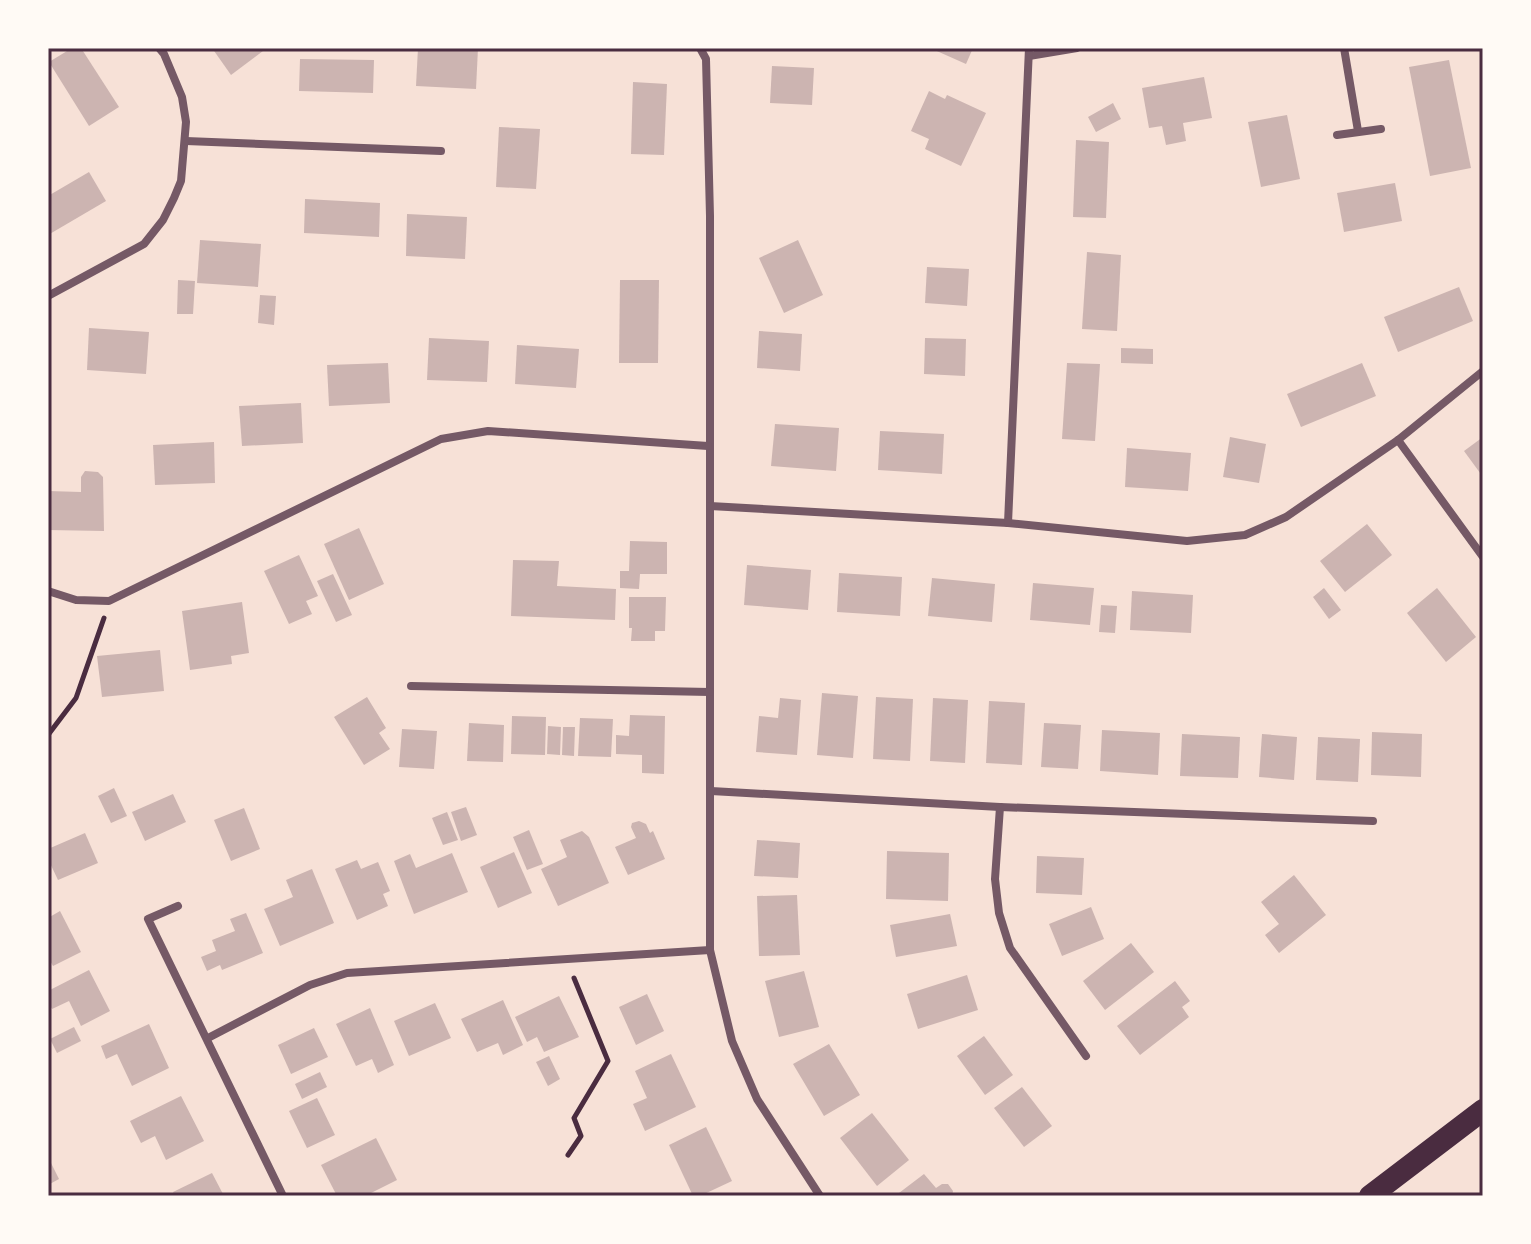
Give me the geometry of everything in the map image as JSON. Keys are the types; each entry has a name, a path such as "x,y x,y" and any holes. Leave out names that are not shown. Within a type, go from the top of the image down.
{"highway":[{"path":"1370,1196 1483,1110"}],"street":[{"path":"48,296 144,244 163,220 181,181 186,141 182,97 159,48"},
{"path":"700,48 706,59 710,216 710,950 732,1041 757,1099 820,1196"},
{"path":"1008,523 1029,52 1077,48"},
{"path":"1344,48 1358,131"},
{"path":"1337,135 1381,129"},
{"path":"186,141 441,151"},
{"path":"710,506 1008,523 1187,541 1245,535 1286,517 1398,440 1483,371"},
{"path":"48,591 76,600 109,601 441,439 488,431 708,446"},
{"path":"1398,440 1483,557"},
{"path":"411,686 710,692"},
{"path":"711,791 1000,807 1373,821"},
{"path":"1000,807 995,879 999,913 1010,948 1086,1056"},
{"path":"178,906 148,919 283,1196"},
{"path":"208,1038 310,985 347,973 710,950"}],"path":[{"path":"48,735 76,698 109,601"},
{"path":"566,958 608,1061 574,1118 581,1136 568,1155"}],"building":[{"path":"72,48 81,48 119,107 89,126 49,62"},
{"path":"212,48 261,48 263,51 231,75"},
{"path":"418,48 478,48 476,89 416,86"},
{"path":"930,48 973,48 966,64"},
{"path":"300,59 374,60 373,93 299,91"},
{"path":"1449,60 1471,168 1430,176 1409,67"},
{"path":"772,66 814,68 812,105 770,103"},
{"path":"1204,77 1212,118 1183,123 1186,141 1166,145 1162,126 1149,128 1142,88"},
{"path":"633,82 667,84 664,155 631,154"},
{"path":"929,91 945,99 947,95 986,113 961,166 925,149 929,139 911,131"},
{"path":"1113,103 1121,119 1096,132 1088,117"},
{"path":"1287,115 1300,179 1261,187 1248,122"},
{"path":"499,127 540,129 536,189 496,187"},
{"path":"1076,140 1109,142 1106,218 1073,217"},
{"path":"89,172 106,201 48,235 48,196"},
{"path":"1395,183 1402,221 1344,232 1337,193"},
{"path":"305,199 380,203 379,237 304,233"},
{"path":"407,214 467,217 465,259 406,256"},
{"path":"200,240 261,244 258,287 197,283"},
{"path":"798,240 823,295 784,313 759,258"},
{"path":"1087,252 1121,255 1117,331 1082,329"},
{"path":"927,267 969,269 967,306 925,303"},
{"path":"178,280 195,281 193,314 177,314"},
{"path":"620,280 659,280 658,363 619,363"},
{"path":"1459,287 1473,321 1398,352 1384,317"},
{"path":"260,295 276,296 274,325 258,323"},
{"path":"89,328 149,332 146,374 87,370"},
{"path":"759,331 802,334 800,371 757,368"},
{"path":"429,338 489,341 487,382 427,380"},
{"path":"925,338 966,339 965,376 924,374"},
{"path":"517,345 579,349 576,388 515,384"},
{"path":"1121,348 1153,349 1153,364 1121,363"},
{"path":"388,363 390,403 329,406 327,365"},
{"path":"1067,363 1100,364 1095,441 1062,439"},
{"path":"1362,363 1376,396 1301,427 1287,394"},
{"path":"301,403 303,443 242,446 239,406"},
{"path":"775,424 839,428 836,471 771,466"},
{"path":"880,431 944,434 942,474 878,470"},
{"path":"1230,437 1266,444 1259,483 1223,477"},
{"path":"1483,437 1483,477 1464,451"},
{"path":"214,442 215,483 155,485 153,445"},
{"path":"1127,448 1191,453 1188,491 1125,487"},
{"path":"85,471 98,472 103,477 104,531 48,530 48,491 81,492 81,477"},
{"path":"1367,524 1392,555 1345,592 1320,561"},
{"path":"359,528 384,584 349,600 324,544"},
{"path":"630,541 667,542 667,574 640,574 639,589 620,588 620,571 629,571"},
{"path":"299,555 318,596 306,601 312,614 289,624 264,571"},
{"path":"513,560 559,561 557,586 616,589 615,620 511,616"},
{"path":"747,565 811,570 808,610 744,605"},
{"path":"839,573 902,577 900,616 837,612"},
{"path":"333,574 352,615 336,622 317,581"},
{"path":"932,578 995,584 992,622 928,616"},
{"path":"1033,583 1094,588 1090,625 1030,620"},
{"path":"1324,588 1341,610 1329,619 1313,597"},
{"path":"1437,588 1476,637 1446,662 1407,613"},
{"path":"1132,591 1193,595 1191,633 1130,630"},
{"path":"629,597 666,597 665,631 655,631 655,641 631,641"},
{"path":"242,602 249,653 231,656 232,664 190,670 182,611"},
{"path":"1101,605 1117,606 1115,633 1099,632"},
{"path":"160,650 164,691 102,697 97,656"},
{"path":"822,693 858,696 853,758 817,755"},
{"path":"367,697 386,728 379,733 390,749 364,765 334,717"},
{"path":"876,697 913,699 910,761 873,759"},
{"path":"780,698 801,700 797,755 756,752 759,716 778,718"},
{"path":"933,698 968,700 965,763 930,761"},
{"path":"989,701 1025,703 1022,765 986,763"},
{"path":"630,715 665,716 664,774 642,773 642,755 616,754 616,735 629,736"},
{"path":"512,716 546,717 545,755 511,754"},
{"path":"580,718 613,719 611,757 578,756"},
{"path":"469,723 504,725 503,762 467,761"},
{"path":"1044,723 1081,725 1078,769 1041,767"},
{"path":"548,726 561,727 560,755 547,754"},
{"path":"563,727 575,727 574,756 562,755"},
{"path":"402,729 437,731 434,769 399,767"},
{"path":"1102,730 1160,733 1158,775 1100,771"},
{"path":"1372,732 1422,734 1421,777 1371,775"},
{"path":"1182,734 1240,737 1238,778 1180,776"},
{"path":"1262,734 1297,737 1294,780 1259,777"},
{"path":"1318,737 1360,739 1358,782 1316,780"},
{"path":"114,788 127,816 111,823 98,796"},
{"path":"173,794 186,822 145,841 132,812"},
{"path":"466,807 477,835 461,841 451,812"},
{"path":"244,808 260,849 231,861 214,820"},
{"path":"447,812 458,840 443,845 432,818"},
{"path":"639,821 646,824 650,833 653,831 665,859 628,875 615,847 636,838 631,827 632,823"},
{"path":"529,830 543,864 527,870 513,837"},
{"path":"582,831 589,837 609,883 558,906 541,869 567,857 560,840"},
{"path":"85,833 98,863 58,880 48,859 48,849"},
{"path":"757,840 800,843 798,878 754,876"},
{"path":"887,851 949,853 948,901 886,899"},
{"path":"514,852 532,893 498,908 480,867"},
{"path":"452,853 468,892 414,914 394,861 410,854 416,868"},
{"path":"1037,856 1084,858 1082,895 1036,893"},
{"path":"357,860 361,869 378,862 390,891 383,894 388,906 357,920 335,869"},
{"path":"312,869 334,923 280,946 264,909 293,897 286,880"},
{"path":"1294,875 1326,915 1279,953 1265,935 1279,924 1261,902"},
{"path":"797,895 800,955 759,956 757,896"},
{"path":"1091,907 1104,939 1062,956 1049,924"},
{"path":"60,911 81,952 53,966 48,957 48,918"},
{"path":"246,913 263,953 222,970 220,965 207,971 201,957 216,951 212,940 235,931 230,919"},
{"path":"950,914 957,946 896,957 890,925"},
{"path":"1131,943 1154,972 1105,1010 1083,981"},
{"path":"89,970 110,1011 81,1026 69,1001 52,1009 48,991"},
{"path":"804,971 819,1027 779,1037 765,981"},
{"path":"967,975 978,1010 918,1029 907,994"},
{"path":"1175,981 1190,1001 1182,1007 1189,1017 1140,1055 1117,1026"},
{"path":"647,994 664,1031 636,1045 619,1007"},
{"path":"559,996 579,1037 544,1052 537,1037 527,1042 515,1017"},
{"path":"503,1000 523,1045 503,1055 498,1043 477,1052 461,1019"},
{"path":"435,1003 451,1038 409,1056 394,1021"},
{"path":"370,1008 394,1065 378,1073 372,1059 356,1066 336,1024"},
{"path":"149,1024 169,1068 132,1086 117,1054 106,1059 101,1046"},
{"path":"74,1027 81,1041 57,1053 50,1039"},
{"path":"314,1028 328,1057 291,1074 278,1045"},
{"path":"984,1036 1013,1075 985,1095 957,1056"},
{"path":"829,1044 860,1095 824,1116 793,1064"},
{"path":"671,1054 696,1107 645,1131 633,1104 647,1098 635,1071"},
{"path":"549,1056 560,1079 548,1086 536,1062"},
{"path":"320,1072 327,1087 302,1099 295,1084"},
{"path":"1022,1087 1052,1126 1024,1147 994,1108"},
{"path":"181,1096 204,1141 166,1160 155,1136 141,1143 130,1121"},
{"path":"317,1098 335,1135 307,1148 289,1111"},
{"path":"872,1113 909,1160 877,1186 840,1138"},
{"path":"706,1127 732,1181 700,1196 693,1196 669,1145"},
{"path":"376,1138 397,1180 365,1196 337,1196 321,1165"},
{"path":"48,1157 59,1179 48,1185"},
{"path":"212,1173 224,1196 175,1196 173,1192"},
{"path":"924,1174 936,1188 948,1184 953,1191 952,1196 895,1196"}]}
